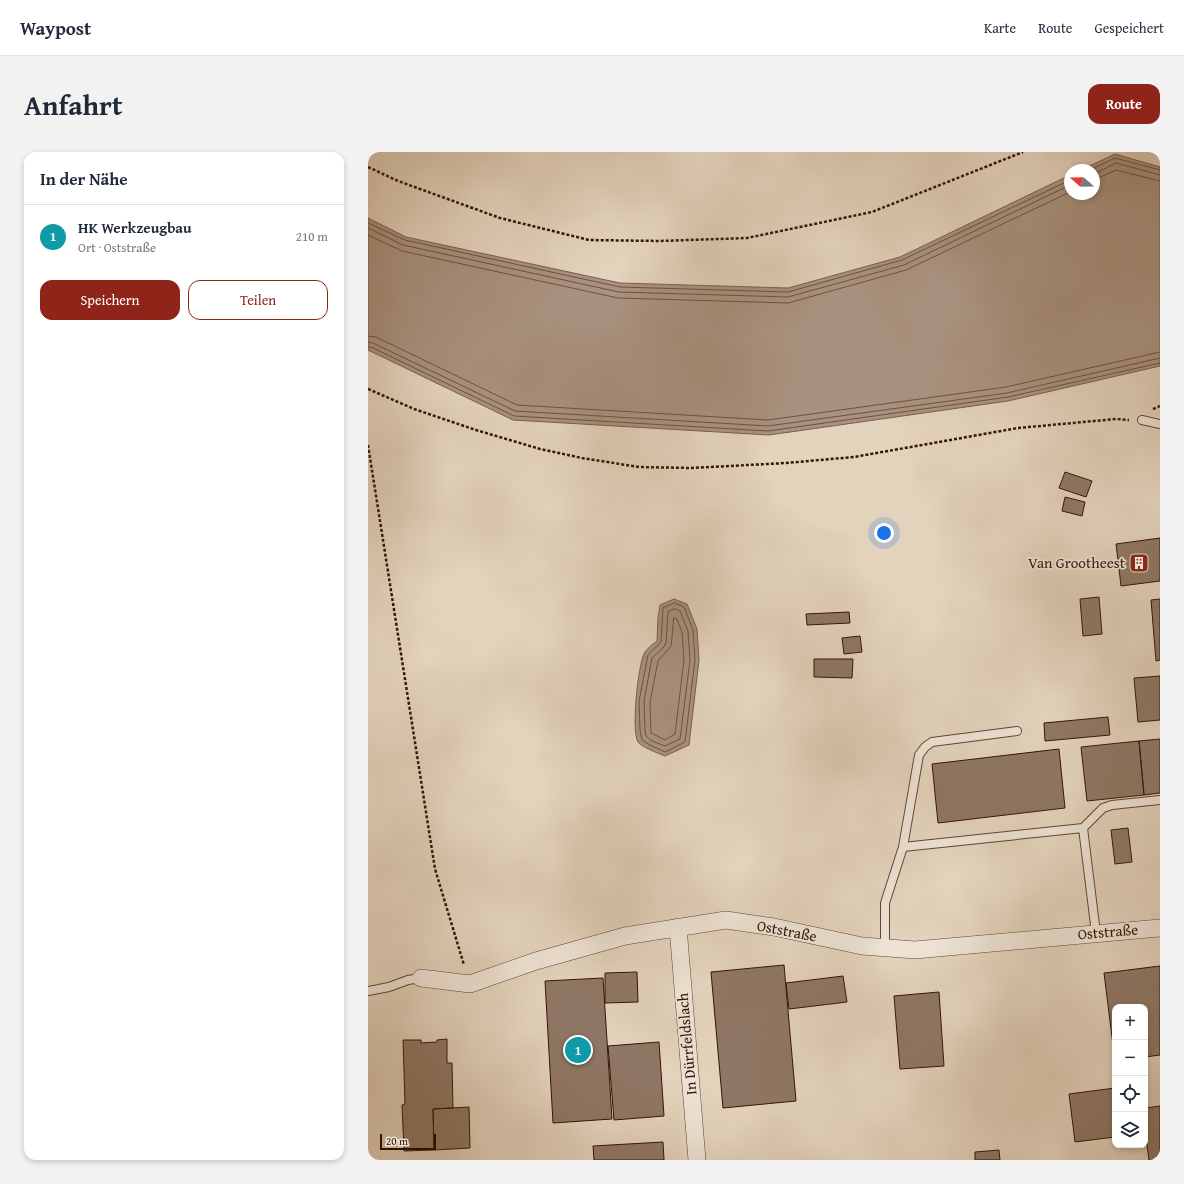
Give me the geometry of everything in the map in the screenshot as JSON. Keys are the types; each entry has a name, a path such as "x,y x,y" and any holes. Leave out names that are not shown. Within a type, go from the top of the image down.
{"street":[{"name":"Oststraße","path":"421,978 470,984 536,960 625,936 726,920 774,926 862,946 915,950 1160,928"},
{"name":"In Dürrfeldslach","path":"678,927 697,1160"}],"lane":[{"path":"1142,420 1160,424"},
{"path":"885,948 886,903 902,847 919,755 925,747 932,742 1017,731"},
{"path":"902,847 1083,828 1103,808 1112,805 1160,800"},
{"path":"1083,828 1096,933"},
{"path":"368,991 421,978"}],"path":[{"path":"368,167 398,181 507,220 589,240 660,241 747,238 872,212 1023,152"},
{"path":"368,389 414,409 476,430 540,449 582,458 639,467 691,468 801,462 854,457 1018,428 1116,419 1142,420"},
{"path":"368,445 435,869 470,984"}],"water":[{"path":"1115,154 1160,167 1160,366 1008,401 769,435 513,420 368,350 368,218 406,237 620,283 788,288 900,257 1064,178 1064,200 1100,200 1100,164 1094,164"},
{"path":"674,599 687,604 697,629 699,660 689,745 665,756 638,742 635,725 635,712 638,684 644,654 646,650 657,641 660,605"}],"building":[{"path":"1065,472 1092,481 1086,497 1059,488"},
{"path":"1065,497 1085,502 1082,516 1062,511"},
{"name":"Van Grootheest","path":"1160,538 1160,581 1121,586 1116,544"},
{"path":"1099,597 1102,634 1083,636 1080,599"},
{"path":"1160,599 1160,660 1156,661 1151,600"},
{"path":"849,612 850,623 807,625 806,614"},
{"path":"860,636 862,652 844,654 842,638"},
{"path":"814,659 853,659 852,678 814,677"},
{"path":"1160,676 1160,720 1138,722 1134,678"},
{"path":"1108,717 1110,735 1045,741 1044,723"},
{"path":"1160,739 1160,793 1144,795 1139,741"},
{"path":"1139,741 1144,795 1087,801 1081,747"},
{"path":"1059,749 1065,808 938,823 932,764"},
{"path":"1128,828 1132,862 1115,864 1111,830"},
{"path":"784,965 796,1101 723,1108 711,972"},
{"path":"1160,966 1160,1055 1148,1057 1148,1004 1112,1004 1112,1037 1104,973"},
{"path":"637,972 638,1002 605,1003 605,973"},
{"path":"843,976 847,1002 789,1009 786,983"},
{"path":"603,978 612,1119 553,1123 545,981"},
{"path":"939,992 944,1066 900,1069 894,996"},
{"path":"447,1039 447,1063 452,1063 453,1108 433,1109 434,1150 404,1151 402,1105 405,1104 403,1040 421,1040 421,1043 437,1042 437,1040"},
{"path":"659,1042 664,1116 614,1120 608,1046"},
{"path":"1112,1088 1112,1137 1075,1142 1069,1094"},
{"path":"1160,1106 1160,1160 1149,1160 1147,1148 1148,1108"},
{"path":"469,1107 470,1148 434,1150 433,1109"},
{"path":"663,1142 664,1160 594,1160 593,1146"},
{"path":"999,1150 1000,1160 975,1160 975,1152"}],"place":[{"name":"Van Grootheest","path":"1139,563"},
{"name":"HK Werkzeugbau","path":"578,1050"}]}
